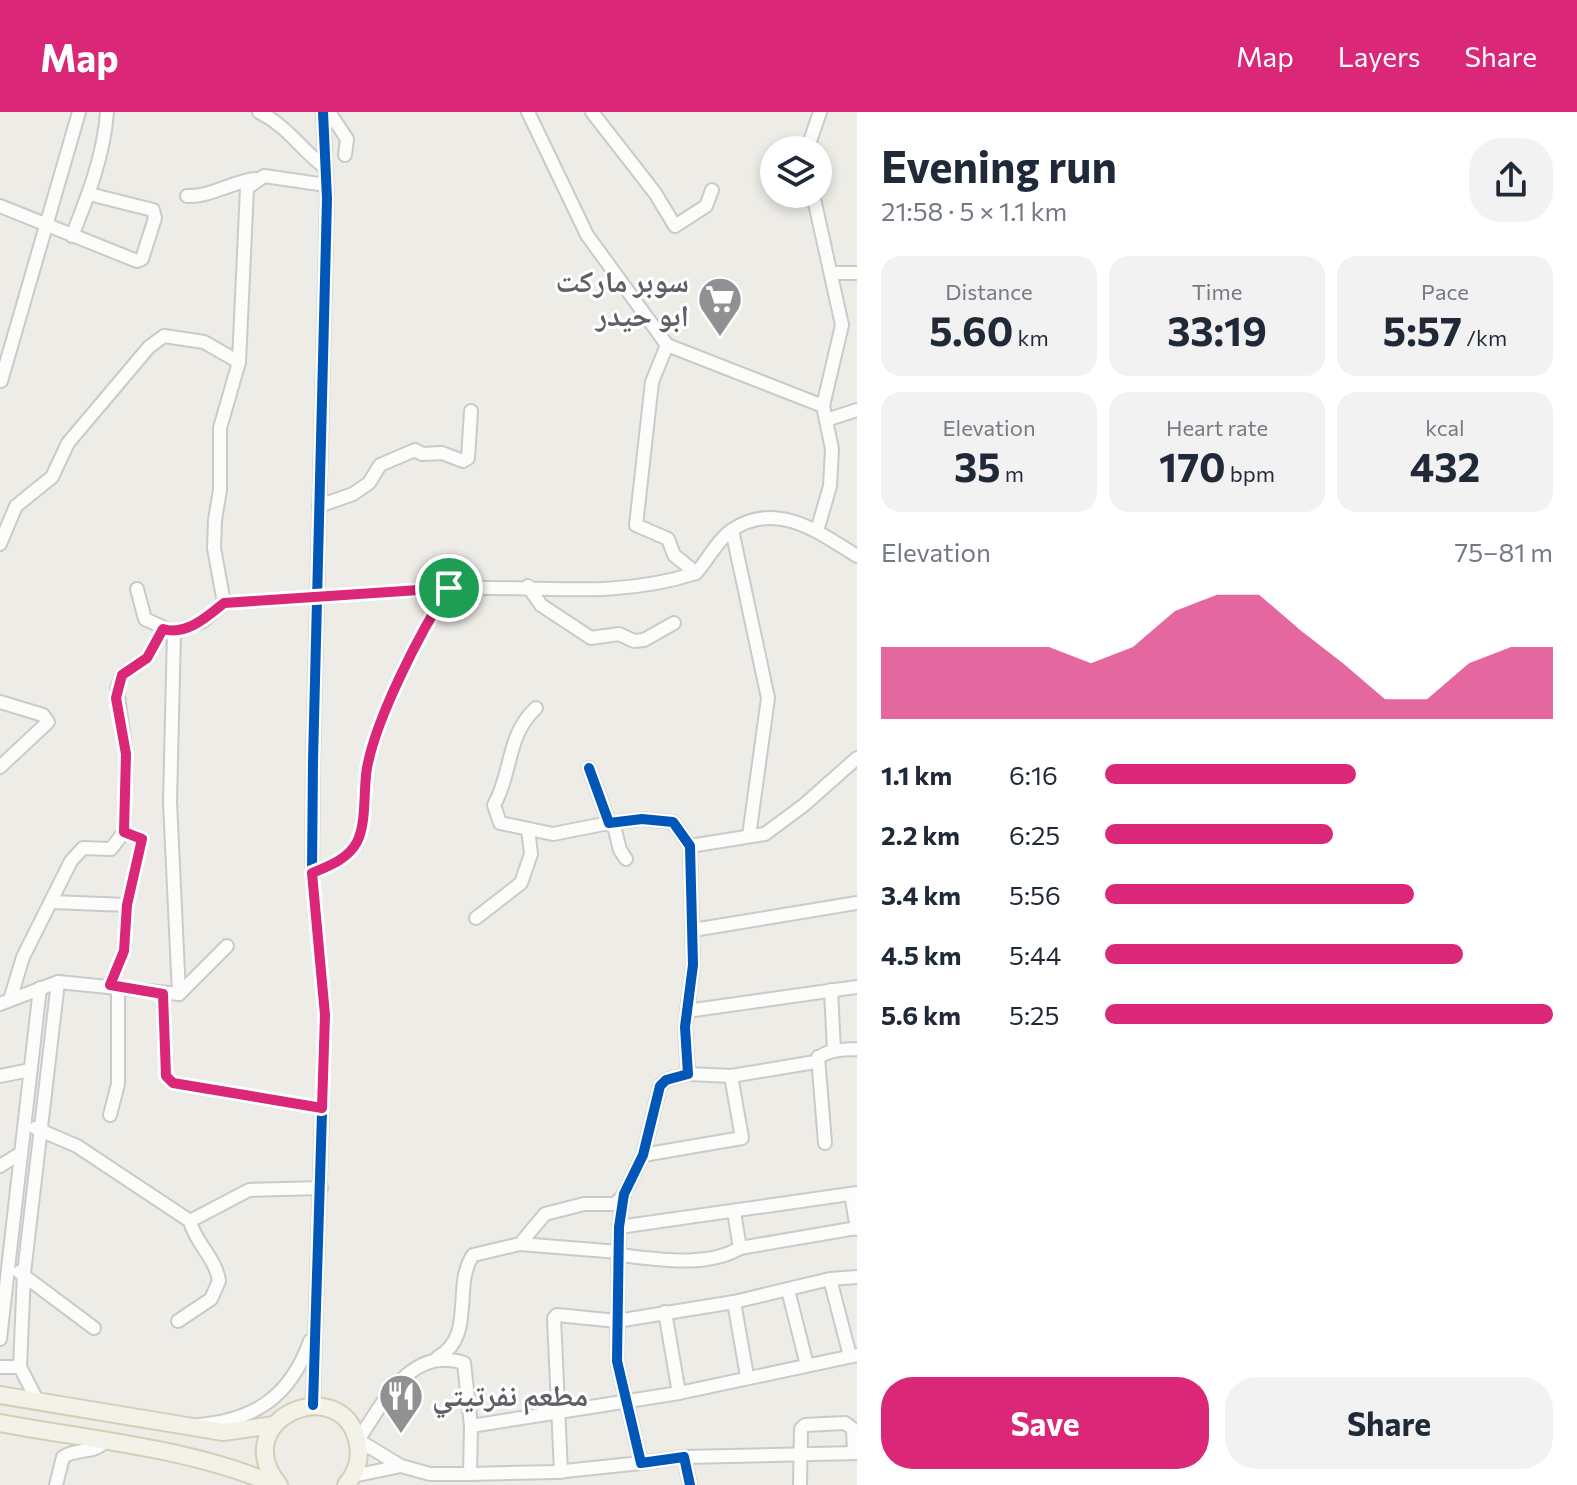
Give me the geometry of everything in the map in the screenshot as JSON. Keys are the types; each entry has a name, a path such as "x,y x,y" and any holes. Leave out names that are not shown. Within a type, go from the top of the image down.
{"main road":[{"path":"0,1395 170,1426 223,1432 274,1425"},
{"path":"277,1485 266,1464 265,1450 274,1425 284,1414 313,1405 341,1415 358,1440 358,1465 349,1481"},
{"path":"0,1423 183,1457 250,1473 277,1485"}],"street":[{"path":"1,381 79,112"},
{"path":"72,236 89,194 104,140 107,112"},
{"path":"259,112 295,136 302,150 323,166"},
{"path":"313,1405 325,1015 312,873 326,112"},
{"path":"326,112 343,130 351,148"},
{"path":"528,112 587,235 667,345 823,406"},
{"path":"592,112 655,193 675,226 706,206 712,190"},
{"path":"812,136 820,112"},
{"path":"187,196 203,196 232,183 264,176 326,185"},
{"path":"224,603 214,548 220,490 220,428 239,362 247,188 255,179"},
{"path":"0,206 137,261 147,255 155,218 153,210 89,194"},
{"path":"816,208 842,325 823,406 832,449 830,486 817,531"},
{"path":"831,273 857,273"},
{"path":"0,544 16,506 52,477 73,436 149,347 164,336 204,342 239,362"},
{"path":"667,345 652,382 636,525 668,539 674,555 696,573"},
{"path":"826,420 857,410"},
{"path":"319,506 353,494 369,483 380,465 405,453 415,450 422,454 442,453 463,461 468,458 471,411"},
{"path":"5,1002 23,957 71,861 83,848 100,846 111,849 124,832 126,754 117,689 122,675 147,658 169,630 202,622 224,603 317,594 449,588 528,586 592,592 672,581 696,573 732,530 776,515 817,531 857,556"},
{"path":"732,530 768,698 749,836"},
{"path":"528,586 541,605 591,638 619,634 634,641 644,640 674,623"},
{"path":"312,873 340,861 358,841 367,768 378,730 427,621 449,588"},
{"path":"137,589 145,619 169,630"},
{"path":"169,630 170,802 179,994"},
{"path":"0,702 43,715 48,722 0,767"},
{"path":"536,708 513,737 506,784 494,805 500,823 553,834 642,819 673,822 690,846 693,930 687,1011 688,1074"},
{"path":"690,846 765,834 857,758"},
{"path":"589,768 626,859"},
{"path":"476,918 521,883 531,854 528,829"},
{"path":"110,1115 118,1084 114,985 124,951 127,905 142,839 124,832"},
{"path":"52,902 127,905"},
{"path":"693,930 857,903"},
{"path":"5,1002 58,982 114,985 179,994 227,946"},
{"path":"38,1402 20,1367 24,1273 58,982"},
{"path":"687,1011 857,987"},
{"path":"0,1339 40,988"},
{"path":"831,990 834,1050"},
{"path":"163,994 166,1076 173,1083 322,1108"},
{"path":"520,1244 545,1214 584,1204 615,1204 624,1194 643,1155 660,1086 666,1080 688,1074 731,1076 815,1062 818,1057 834,1050 857,1049"},
{"path":"818,1057 825,1143"},
{"path":"0,1076 30,1070"},
{"path":"643,1155 742,1138 731,1076"},
{"path":"24,1127 41,1129 77,1146 190,1221 194,1237 214,1266 219,1281 211,1299 178,1321"},
{"path":"0,1166 21,1153"},
{"path":"190,1221 249,1190 321,1188"},
{"path":"619,1227 854,1193 857,1228 689,1260 520,1244 473,1255 467,1270 460,1328 450,1350 404,1375 358,1440 418,1478 561,1472 684,1457 799,1455 856,1453 853,1429 849,1425 811,1423 801,1429 799,1455 800,1485"},
{"path":"624,1194 619,1227 617,1361 641,1463"},
{"path":"734,1212 740,1248"},
{"path":"5,1274 24,1273 94,1328"},
{"path":"561,1472 554,1318 563,1315 617,1321 734,1302 830,1279 857,1277"},
{"path":"471,1426 679,1393 854,1355 830,1279"},
{"path":"788,1290 807,1365"},
{"path":"734,1302 747,1376"},
{"path":"665,1312 679,1393"},
{"path":"170,1426 230,1420 266,1406 280,1395 296,1373 313,1330"},
{"path":"435,1358 464,1363 471,1426 470,1474"},
{"path":"0,1367 20,1367"},
{"path":"56,1485 63,1457 75,1451 96,1449 104,1443"},
{"path":"684,1457 690,1485"},
{"path":"349,1481 401,1466"}],"cycle path":[{"path":"313,1405 325,1015 312,873 327,199 323,112"},
{"path":"589,768 609,823 642,819 673,822 690,846 693,965 685,1027 688,1074 666,1080 660,1086 643,1155 624,1194 619,1227 617,1361 641,1463 684,1457 690,1485"}],"place":[{"name":"سوبر ماركت ابو حيدر","path":"720,338"},
{"name":"مطعم نفرتيتي","path":"401,1435"}],"route":[{"path":"449,588 427,621 378,730 367,768 358,841 340,861 312,873 325,1015 322,1108 173,1083 166,1076 163,994 110,985 120,969 124,951 131,880 142,839 124,832 126,754 116,698 122,675 147,658 163,629 174,632 202,622 224,603 317,594 449,588"}]}
